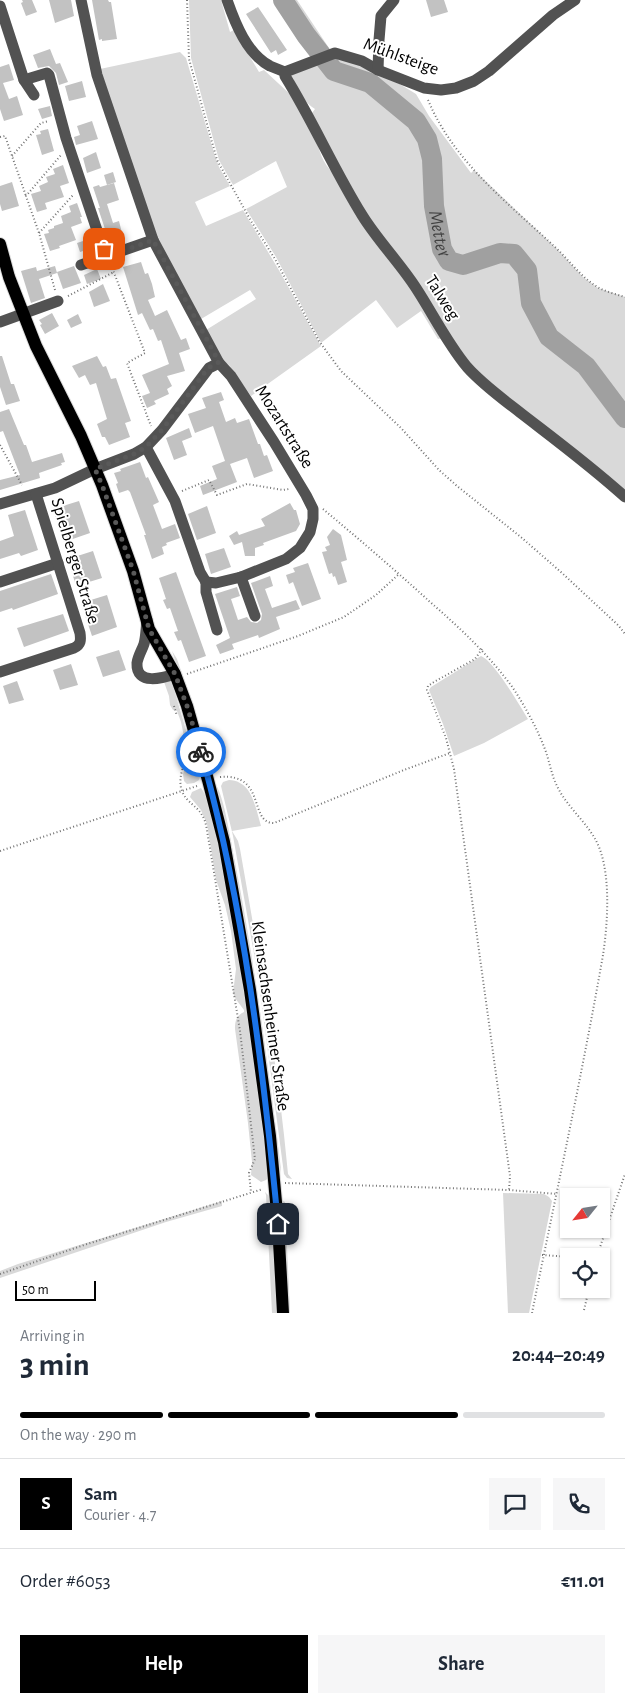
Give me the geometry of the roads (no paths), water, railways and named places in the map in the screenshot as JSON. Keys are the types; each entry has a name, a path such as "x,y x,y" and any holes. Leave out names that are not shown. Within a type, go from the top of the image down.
{"main road":[{"name":"Kleinsachsenheimer Straße","path":"0,244 9,277 36,346 81,436 102,485 133,570 147,620 159,648 180,674 224,842 250,990 270,1136 283,1313"}],"street":[{"name":"Mozartstraße","path":"81,0 97,75 153,240 219,362 231,376 274,442 313,509 310,532 300,548 286,559 241,577 216,583 206,582"},
{"path":"227,0 232,15 255,54 269,66 289,71"},
{"path":"378,70 382,16 394,0"},
{"name":"Mühlsteige","path":"289,71 335,53 362,61 378,70 424,88 441,90 456,88 474,81 489,71 553,15 575,0"},
{"path":"0,6 24,80 34,95"},
{"name":"Talweg","path":"289,71 285,76 306,109 340,178 362,215 378,239 415,286 450,345 468,368 485,385 575,454 625,497"},
{"path":"24,80 47,73 49,75 69,146 106,257"},
{"path":"81,265 153,240"},
{"path":"0,322 58,301"},
{"path":"0,504 55,488 146,447 208,368 219,362"},
{"path":"146,447 173,495 200,572 206,582 206,592 217,630"},
{"name":"Spielberger Straße","path":"0,672 74,648 79,644 80,633 58,564 31,496"},
{"path":"0,582 58,564"},
{"path":"241,577 255,616"},
{"path":"147,620 144,645 137,662 140,672 143,676 157,680 180,674"}],"waterway":[{"name":"Metter","path":"283,0 306,35 334,71 370,83 416,121 427,139 432,159 434,206 442,249 449,261 463,265 500,253 514,254 527,270 531,303 549,337 586,366 625,418"}]}
